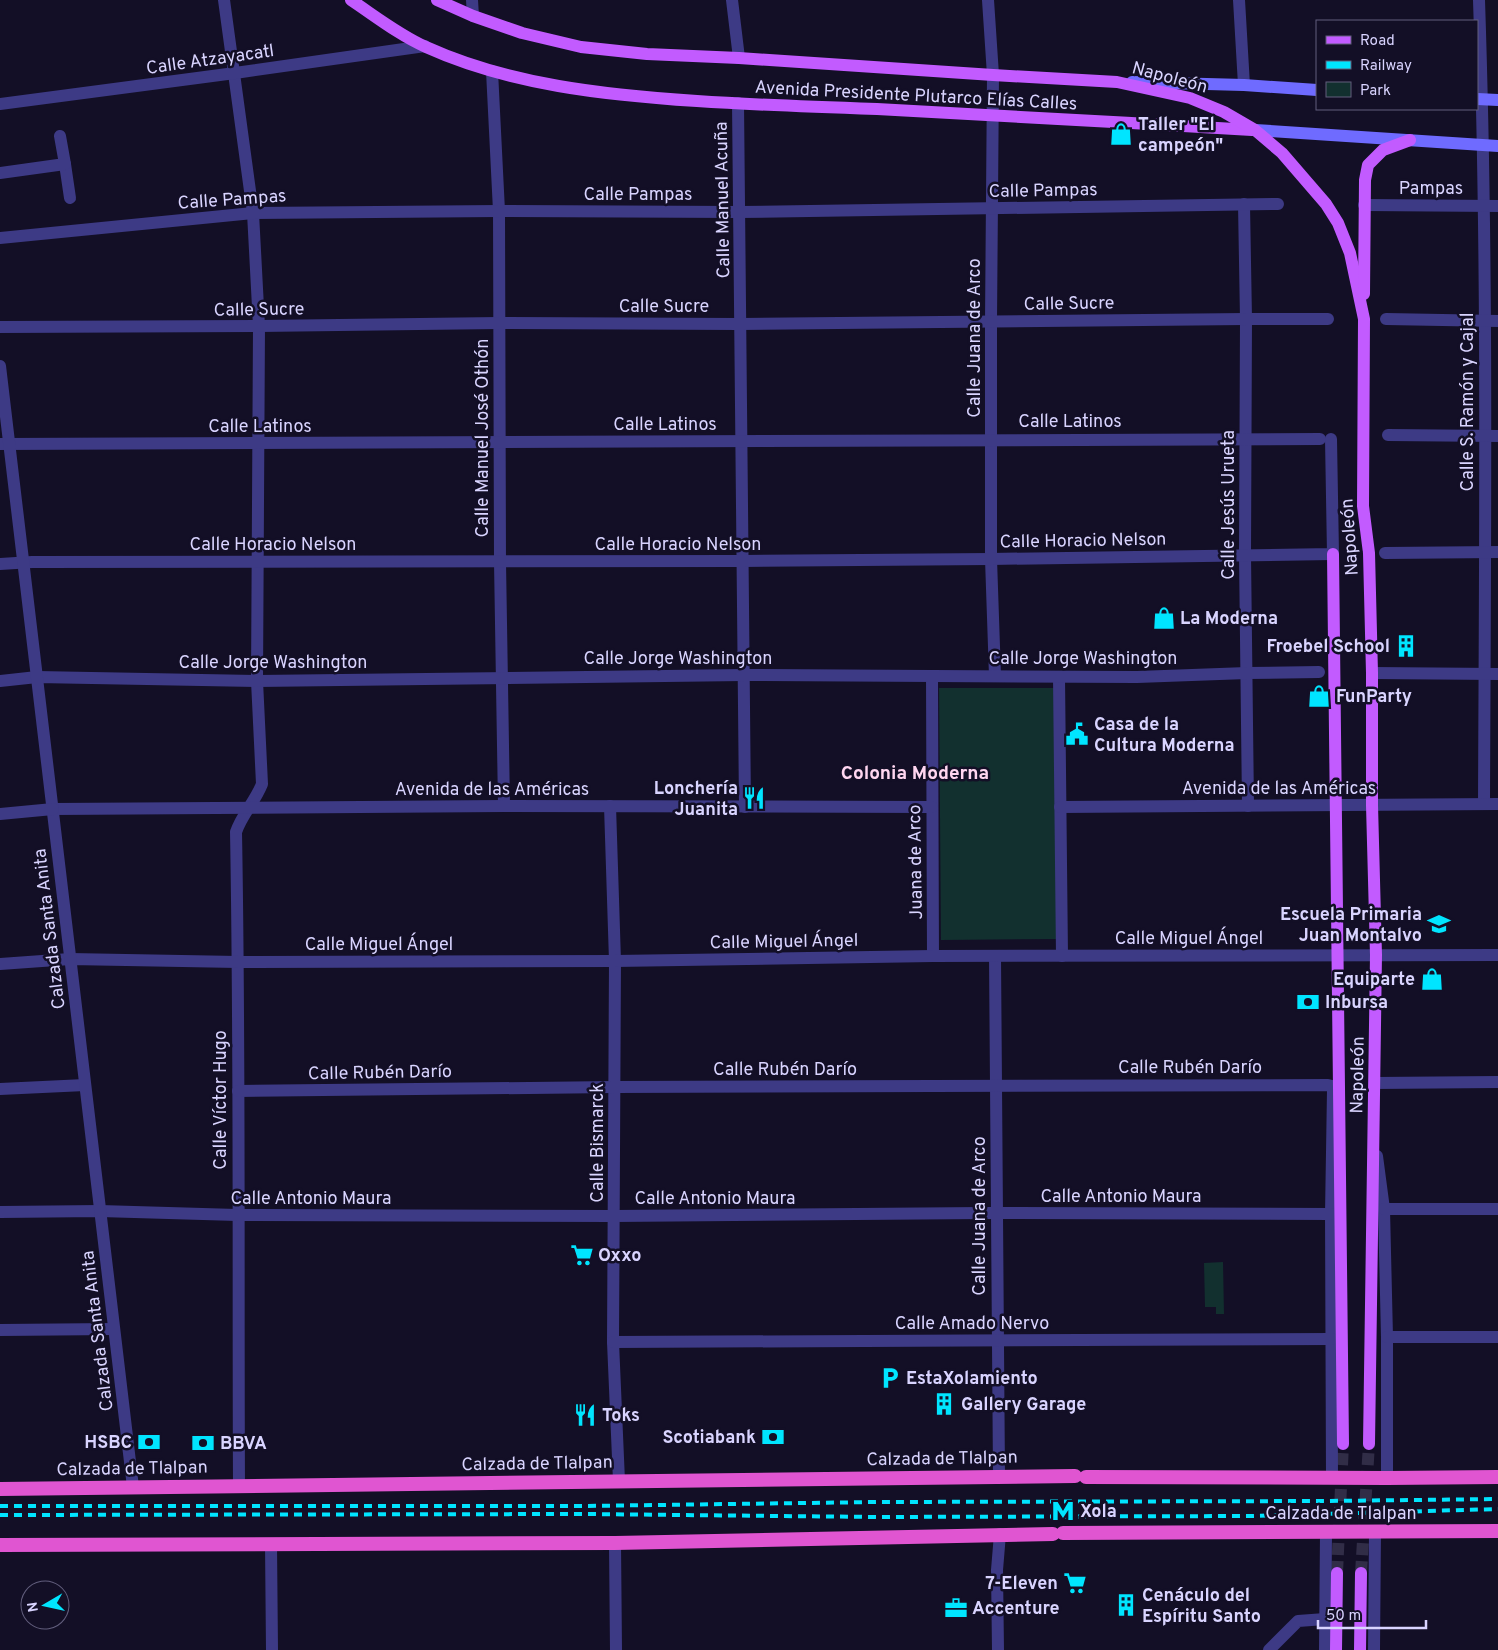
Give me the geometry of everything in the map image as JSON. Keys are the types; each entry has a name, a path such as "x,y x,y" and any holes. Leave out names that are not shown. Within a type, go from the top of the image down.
{"highway":[{"name":"Calzada de Tlalpan","path":"0,1489 998,1476 1498,1477"},
{"name":"Calzada de Tlalpan","path":"0,1545 615,1543 1058,1533 1498,1531"}],"main road":[{"name":"Avenida Presidente Plutarco Elías Calles","path":"351,0 391,27 425,46 492,71 583,90 641,98 1255,130 1498,146"},
{"name":"Avenida Presidente Plutarco Elías Calles","path":"437,0 473,16 522,33 581,47 647,54 1117,82 1244,85 1316,90"},
{"name":"Napoleón","path":"1117,82 1190,98 1224,112 1255,130 1282,153 1326,204 1338,223 1350,253 1364,319 1363,506 1369,553 1376,955 1369,1444"},
{"path":"1480,99 1498,100"},
{"path":"1364,319 1364,205 1368,165 1383,150 1410,140"},
{"name":"Napoleón","path":"1333,554 1343,1444"},
{"path":"1336,1650 1337,1573"},
{"path":"1360,1650 1361,1573"}],"street":[{"name":"Calle Víctor Hugo","path":"224,0 253,213 259,326 258,681 262,784 257,797 240,820 236,832 239,1486"},
{"path":"472,0 473,16"},
{"path":"732,0 738,58"},
{"name":"Calle Juana de Arco","path":"988,0 993,75 991,559 995,676"},
{"path":"1239,0 1244,85"},
{"name":"Calle S. Ramón y Cajal","path":"1479,0 1485,321 1492,436 1491,552 1484,674 1484,804"},
{"name":"Calle Atzayacatl","path":"0,104 425,46"},
{"name":"Calle Manuel José Othón","path":"492,71 499,211 500,562 504,806"},
{"name":"Calle Manuel Acuña","path":"738,104 745,806"},
{"path":"60,136 70,198"},
{"path":"0,173 65,164"},
{"name":"Calle Jesús Urueta","path":"1244,204 1248,806"},
{"name":"Calle Pampas","path":"0,238 253,213 739,212 1278,204"},
{"name":"Pampas","path":"1364,205 1498,206"},
{"path":"1386,319 1498,321"},
{"name":"Calle Sucre","path":"0,327 1328,320"},
{"name":"Calzada Santa Anita","path":"0,366 5,444 23,562 133,1487"},
{"path":"1388,435 1492,436"},
{"name":"Calle Latinos","path":"5,444 1325,439"},
{"name":"Napoleón","path":"1325,439 1333,554"},
{"path":"1385,553 1491,552"},
{"name":"Calle Horacio Nelson","path":"0,564 23,562 258,561 742,561 1333,554"},
{"name":"Calle Jorge Washington","path":"0,681 37,677 258,681 744,675 1137,677 1319,672"},
{"path":"1372,673 1498,674"},
{"name":"Juana de Arco","path":"932,676 933,956"},
{"path":"1060,676 1062,956"},
{"name":"Avenida de las Américas","path":"1060,807 1498,804"},
{"name":"Avenida de las Américas","path":"0,814 52,809 504,806 932,807"},
{"name":"Calle Bismarck","path":"610,806 615,961 613,1342 619,1481"},
{"name":"Calle Miguel Ángel","path":"0,964 70,960 238,962 615,961 933,956 1498,955"},
{"name":"Calle Juana de Arco","path":"995,956 998,1476"},
{"path":"1375,1083 1498,1082"},
{"path":"0,1089 85,1085"},
{"name":"Calle Rubén Darío","path":"238,1091 996,1085 1332,1086"},
{"name":"Napoleón","path":"1332,1086 1332,1477"},
{"name":"Napoleón","path":"1373,1126 1384,1209 1387,1337 1387,1478"},
{"path":"1384,1209 1498,1209"},
{"name":"Calle Antonio Maura","path":"0,1212 100,1211 237,1215 614,1216 997,1213 1331,1214"},
{"path":"0,1330 114,1329"},
{"path":"1387,1337 1498,1337"},
{"name":"Calle Amado Nervo","path":"613,1342 1332,1339"},
{"path":"1325,1650 1326,1532"},
{"path":"1374,1650 1375,1532"},
{"path":"998,1650 1000,1534"},
{"path":"615,1543 616,1650"},
{"path":"271,1544 272,1650"},
{"path":"1269,1650 1298,1621 1325,1620"}],"green space":[{"path":"939,688 1055,688 1060,939 941,940"},
{"path":"1223,1262 1224,1314 1216,1314 1216,1307 1205,1307 1204,1263"}],"tunnel":[{"path":"1337,1573 1343,1444"},
{"path":"1361,1573 1369,1444"}],"railway":[{"path":"0,1506 584,1506 877,1502 1498,1499"},
{"path":"0,1515 1251,1516 1498,1509"}],"place":[{"name":"Taller \"El campeón\"","path":"1121,134"},
{"name":"La Moderna","path":"1164,618"},
{"name":"Froebel School","path":"1406,646"},
{"name":"FunParty","path":"1319,696"},
{"name":"Casa de la Cultura Moderna","path":"1077,734"},
{"name":"Lonchería Juanita","path":"754,798"},
{"name":"Escuela Primaria Juan Montalvo","path":"1439,924"},
{"name":"Equiparte","path":"1432,979"},
{"name":"Inbursa","path":"1308,1002"},
{"name":"Oxxo","path":"582,1255"},
{"name":"EstaXolamiento","path":"890,1378"},
{"name":"Gallery Garage","path":"944,1404"},
{"name":"Toks","path":"585,1415"},
{"name":"Scotiabank","path":"773,1437"},
{"name":"HSBC","path":"149,1442"},
{"name":"BBVA","path":"203,1443"},
{"name":"Xola","path":"1063,1511"},
{"name":"7-Eleven","path":"1075,1583"},
{"name":"Cenáculo del Espíritu Santo","path":"1126,1605"},
{"name":"Accenture","path":"956,1608"}],"district":[{"name":"Colonia Moderna","path":"915,772"}]}
